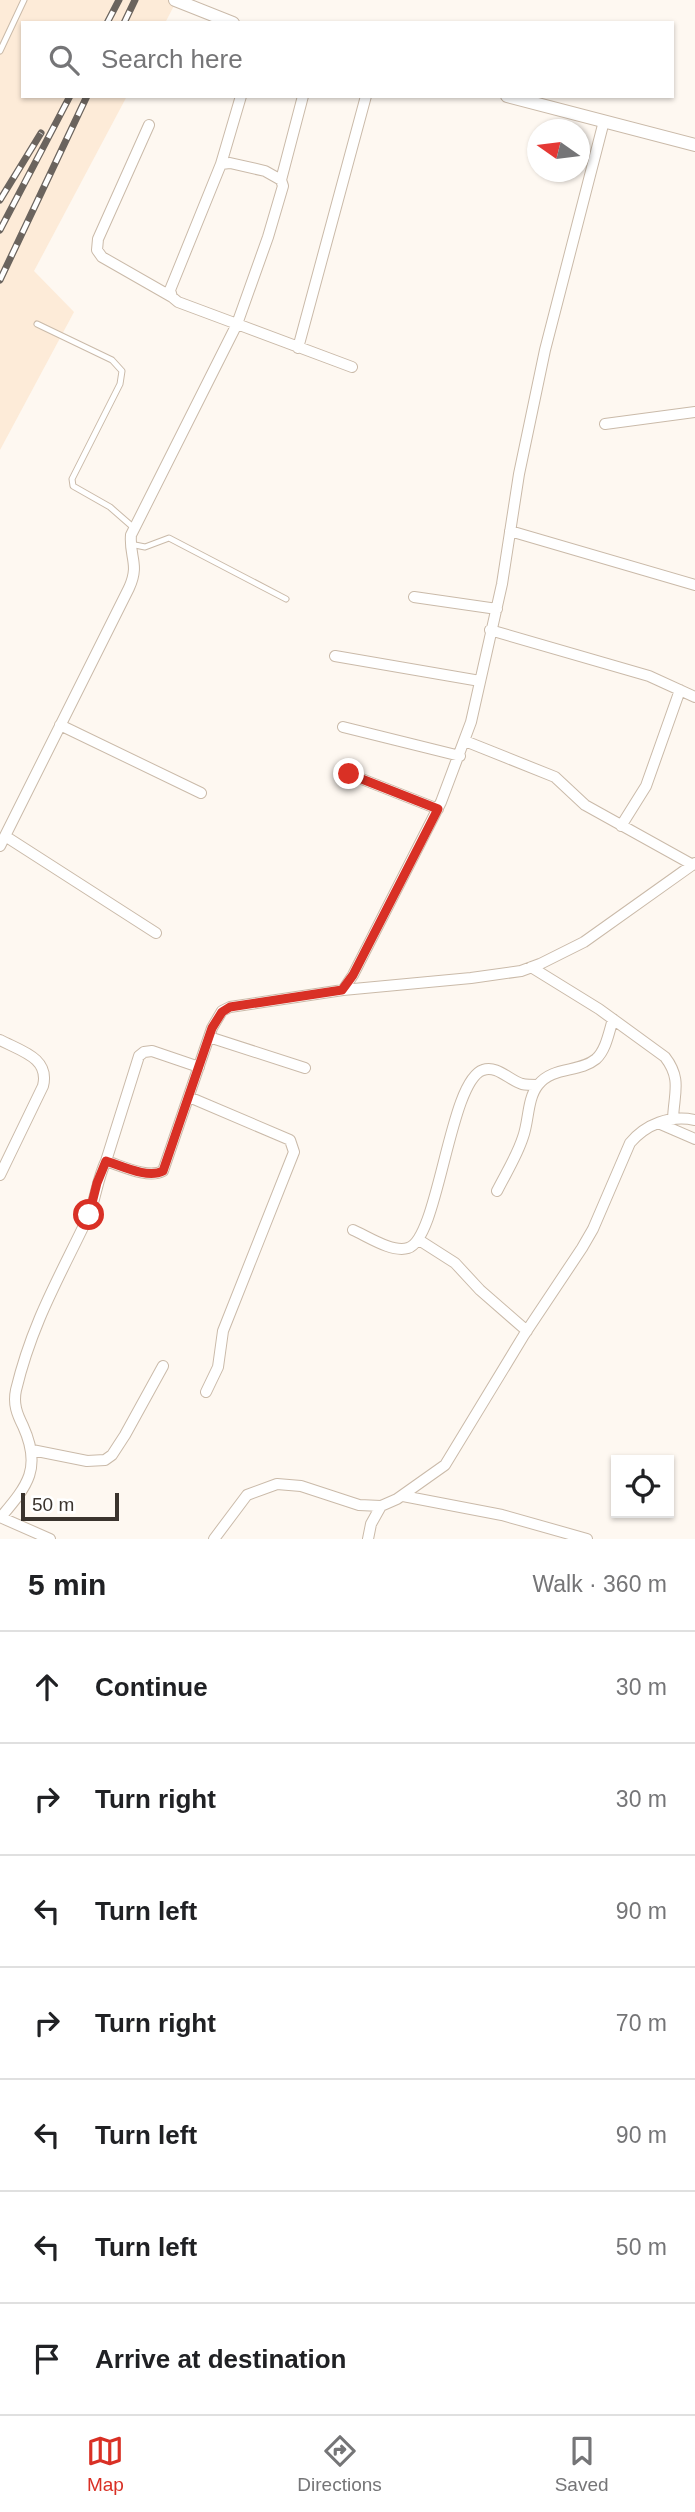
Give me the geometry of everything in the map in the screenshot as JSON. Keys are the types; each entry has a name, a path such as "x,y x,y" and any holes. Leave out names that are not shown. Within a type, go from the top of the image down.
{"street":[{"path":"175,0 228,21"},
{"path":"172,297 170,290 175,275 221,164 240,98"},
{"path":"156,933 2,841 136,574 130,544 134,528 237,324 281,194 281,180 302,98"},
{"path":"298,348 365,98"},
{"path":"515,98 695,145"},
{"path":"342,990 353,975 438,809 465,741 497,609 519,474 545,350 604,121"},
{"path":"149,125 98,239 97,250 102,257 178,302 352,367"},
{"path":"221,164 230,163 265,172 281,180"},
{"path":"605,424 695,412"},
{"path":"510,531 695,585"},
{"path":"414,597 497,609"},
{"path":"490,630 649,676 695,697"},
{"path":"335,656 480,681"},
{"path":"621,826 646,786 680,690"},
{"path":"60,725 201,793"},
{"path":"343,727 460,756"},
{"path":"106,1161 148,1174 157,1175 163,1171 209,1037 216,1020 230,1007 342,990 471,978 531,967 553,959 584,942 694,864 585,805 555,777 465,741"},
{"path":"349,774 438,809"},
{"path":"531,967 654,1048 673,1068 677,1077 673,1119"},
{"path":"497,1191 523,1139 532,1097 538,1085 556,1072 586,1065 597,1058 604,1047 613,1019"},
{"path":"209,1037 306,1068"},
{"path":"0,1040 36,1060 44,1068 45,1077 43,1087 0,1175"},
{"path":"50,1539 1,1517 17,1498 29,1477 32,1450 14,1404 35,1327 89,1215 139,1056 144,1052 152,1052 199,1067"},
{"path":"353,1230 399,1249 410,1248 419,1240 437,1190 459,1107 477,1074 482,1070 491,1070 501,1072 523,1084 538,1085"},
{"path":"190,1097 290,1140 294,1152 223,1331 218,1367 206,1392"},
{"path":"214,1539 247,1495 276,1484 301,1486 359,1505 380,1506 403,1496 434,1475 453,1455 527,1331 593,1229 630,1143 644,1130 658,1123 673,1119 695,1120"},
{"path":"658,1123 695,1139"},
{"path":"419,1240 455,1263 480,1290 527,1331"},
{"path":"32,1450 87,1461 105,1460 112,1455 125,1435 163,1366"},
{"path":"403,1496 502,1515 587,1539"},
{"path":"368,1539 371,1524 380,1506"}],"lane":[{"path":"0,51 24,0"},
{"path":"37,324 112,360 122,371 120,384 72,479 73,486 79,492 110,507 134,528"},
{"path":"130,544 145,547 169,538 286,598"}],"shaded area":[{"path":"0,0 177,0 166,21 21,21 21,98 126,98 34,271 74,312 0,450"}],"railway":[{"path":"108,21 119,0"},
{"path":"125,21 135,0"},
{"path":"0,230 69,98"},
{"path":"0,280 86,98"},
{"path":"0,200 41,133"}],"route":[{"path":"89,1215 106,1161 148,1174 157,1175 163,1171 212,1028 222,1012 230,1007 342,990 353,975 438,809 349,774"}]}
